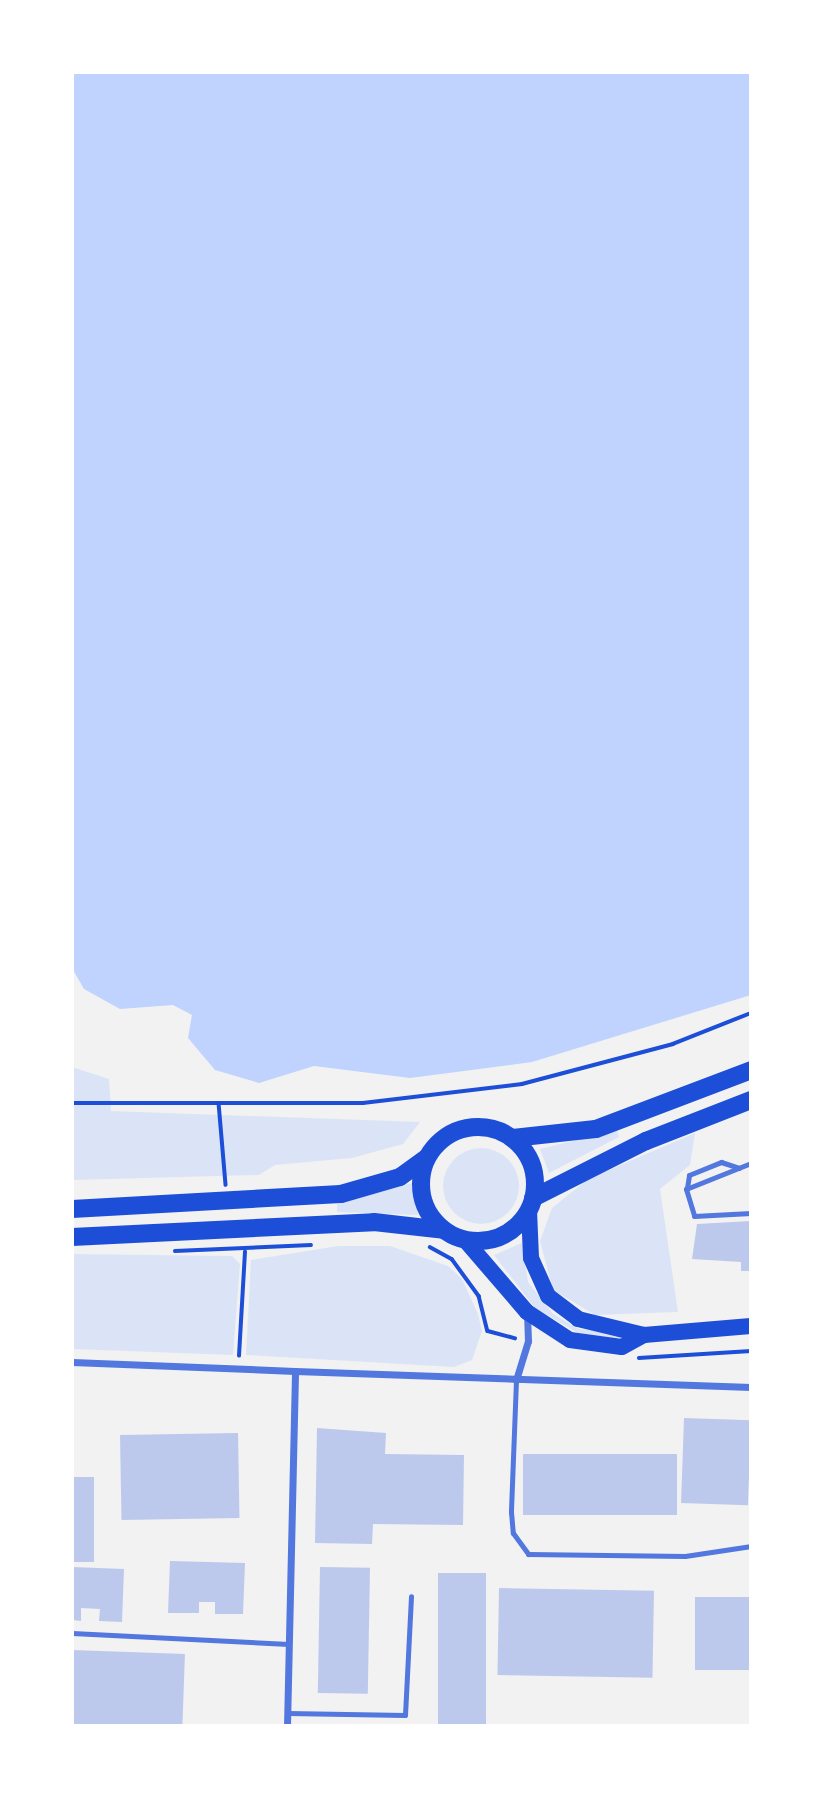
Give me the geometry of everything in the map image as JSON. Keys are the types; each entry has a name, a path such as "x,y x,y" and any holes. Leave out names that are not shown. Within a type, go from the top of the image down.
{"highway":[{"path":"72,1209 341,1195 400,1177 426,1158 445,1136 472,1126 513,1139 596,1129 751,1070"},
{"path":"72,1237 374,1222 444,1230 465,1240 502,1236 531,1204 646,1140 751,1100"},
{"path":"513,1139 532,1165 531,1204"},
{"path":"426,1158 425,1205 444,1230"}],"main road":[{"path":"531,1204 531,1258 548,1296 578,1319 620,1324 644,1335"},
{"path":"465,1240 527,1312 570,1340 596,1347 622,1347 644,1335 751,1326"}],"street":[{"path":"516,1380 528,1341 527,1312"},
{"path":"72,1362 751,1387"},
{"path":"287,1726 295,1371"}],"lane":[{"path":"739,1168 721,1162 689,1175 687,1188 694,1216 751,1213"},
{"path":"687,1188 751,1163"},
{"path":"516,1380 511,1512 513,1533 528,1553 685,1556 751,1546"},
{"path":"287,1713 405,1715 411,1596"},
{"path":"72,1633 289,1644"}],"path":[{"path":"72,1103 363,1103 522,1084 673,1044 751,1013"},
{"path":"219,1103 227,1194"},
{"path":"237,1368 246,1251"},
{"path":"708,1355 751,1351"}],"shaded area":[{"path":"72,1067 109,1079 111,1111 420,1122 403,1144 352,1158 275,1165 259,1175 72,1180"},
{"path":"617,1130 619,1137 549,1173 540,1149"},
{"path":"695,1133 690,1165 660,1189 678,1312 595,1315 553,1290 540,1241 552,1208 588,1179"},
{"path":"489,1148 502,1154 513,1165 519,1178 517,1201 502,1218 489,1224 473,1224 460,1218 445,1201 443,1178 449,1165 466,1150"},
{"path":"412,1183 418,1215 337,1212 337,1204"},
{"path":"522,1243 528,1282 553,1314 579,1329 621,1333 621,1339 578,1333 535,1308 494,1255"},
{"path":"338,1246 390,1246 448,1266 462,1279 478,1314 482,1331 472,1360 454,1367 246,1355 251,1260"},
{"path":"72,1254 232,1256 240,1264 233,1355 72,1349"}],"water":[{"path":"72,72 751,72 751,995 532,1062 410,1078 314,1066 259,1083 215,1070 188,1038 192,1015 173,1005 120,1009 84,989 72,968"}],"building":[{"path":"751,1221 751,1271 741,1271 741,1262 692,1259 697,1224"},
{"path":"684,1418 751,1420 748,1505 681,1503"},
{"path":"317,1428 386,1433 385,1454 464,1455 463,1525 373,1524 372,1544 315,1543"},
{"path":"238,1433 239,1518 122,1520 120,1435"},
{"path":"523,1454 677,1454 677,1515 523,1515"},
{"path":"72,1477 94,1477 94,1562 72,1562"},
{"path":"170,1561 245,1563 243,1614 215,1614 215,1602 199,1602 199,1613 168,1613"},
{"path":"72,1567 124,1569 122,1622 99,1621 100,1609 81,1608 81,1621 72,1620"},
{"path":"320,1567 370,1568 368,1694 318,1693"},
{"path":"438,1573 486,1573 486,1726 438,1726"},
{"path":"499,1588 654,1591 652,1678 497,1675"},
{"path":"695,1597 751,1597 751,1670 695,1670"},
{"path":"72,1650 185,1654 182,1726 72,1726"}]}
